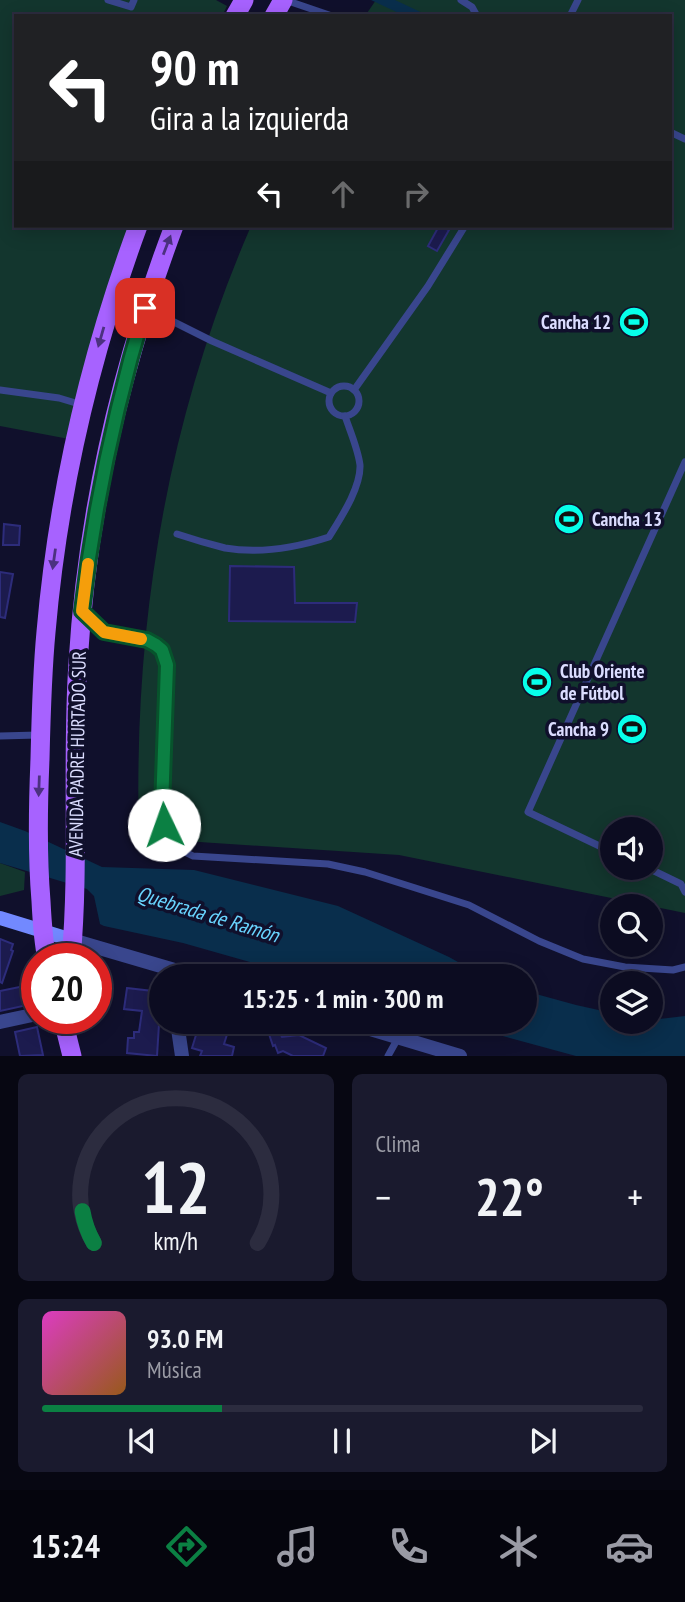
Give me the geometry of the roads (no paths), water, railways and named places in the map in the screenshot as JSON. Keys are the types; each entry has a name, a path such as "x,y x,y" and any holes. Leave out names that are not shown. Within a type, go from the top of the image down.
{"main road":[{"name":"AVENIDA PADRE HURTADO SUR","path":"45,943 37,818 42,687 52,575 82,411 111,303 137,228"},
{"name":"AVENIDA PADRE HURTADO SUR","path":"71,943 75,714 82,611 96,509 117,407 145,308 173,228"},
{"path":"0,918 43,931 62,943"},
{"path":"67,1034 72,1056"}],"street":[{"path":"112,958 149,967"},
{"path":"0,1022 21,1017"},
{"path":"179,1034 182,1056"},
{"path":"388,1034 460,1056"}],"lane":[{"path":"108,0 131,7 134,0"},
{"path":"284,0 326,14"},
{"path":"461,0 472,7 476,14"},
{"path":"354,390 428,286 464,228"},
{"path":"145,308 212,341 331,393"},
{"path":"346,386 354,390 359,397 358,406 353,413 345,416 332,411 329,402 331,393 337,387 346,386"},
{"path":"0,390 59,398 79,404 82,411"},
{"path":"177,534 226,548 268,551 329,537 346,509 359,477 358,457 345,416"},
{"path":"600,846 528,812 685,462"},
{"path":"82,611 104,632 147,640 162,650 167,665 162,807 169,838 181,851 193,856 328,864 365,872 468,905 539,941 583,959 625,967 673,970 685,967"},
{"path":"0,737 40,735"},
{"path":"663,873 683,880 685,892"},
{"path":"388,1056 398,1037"}],"water":[{"path":"371,0 395,0 425,14 401,14"},
{"name":"Quebrada de Ramón","path":"0,822 102,867 194,870 338,906 462,964 257,964 183,943 104,926 100,924 94,896 87,889 0,863"},
{"path":"537,994 600,1010 600,1034 663,1034 663,1019 685,1016 685,1056 576,1056 495,1034 537,1034"}],"place":[{"name":"Cancha 12","path":"634,322"},
{"name":"Cancha 13","path":"569,519"},
{"name":"Club Oriente de Fútbol","path":"537,682"},
{"name":"Cancha 9","path":"632,729"}]}
